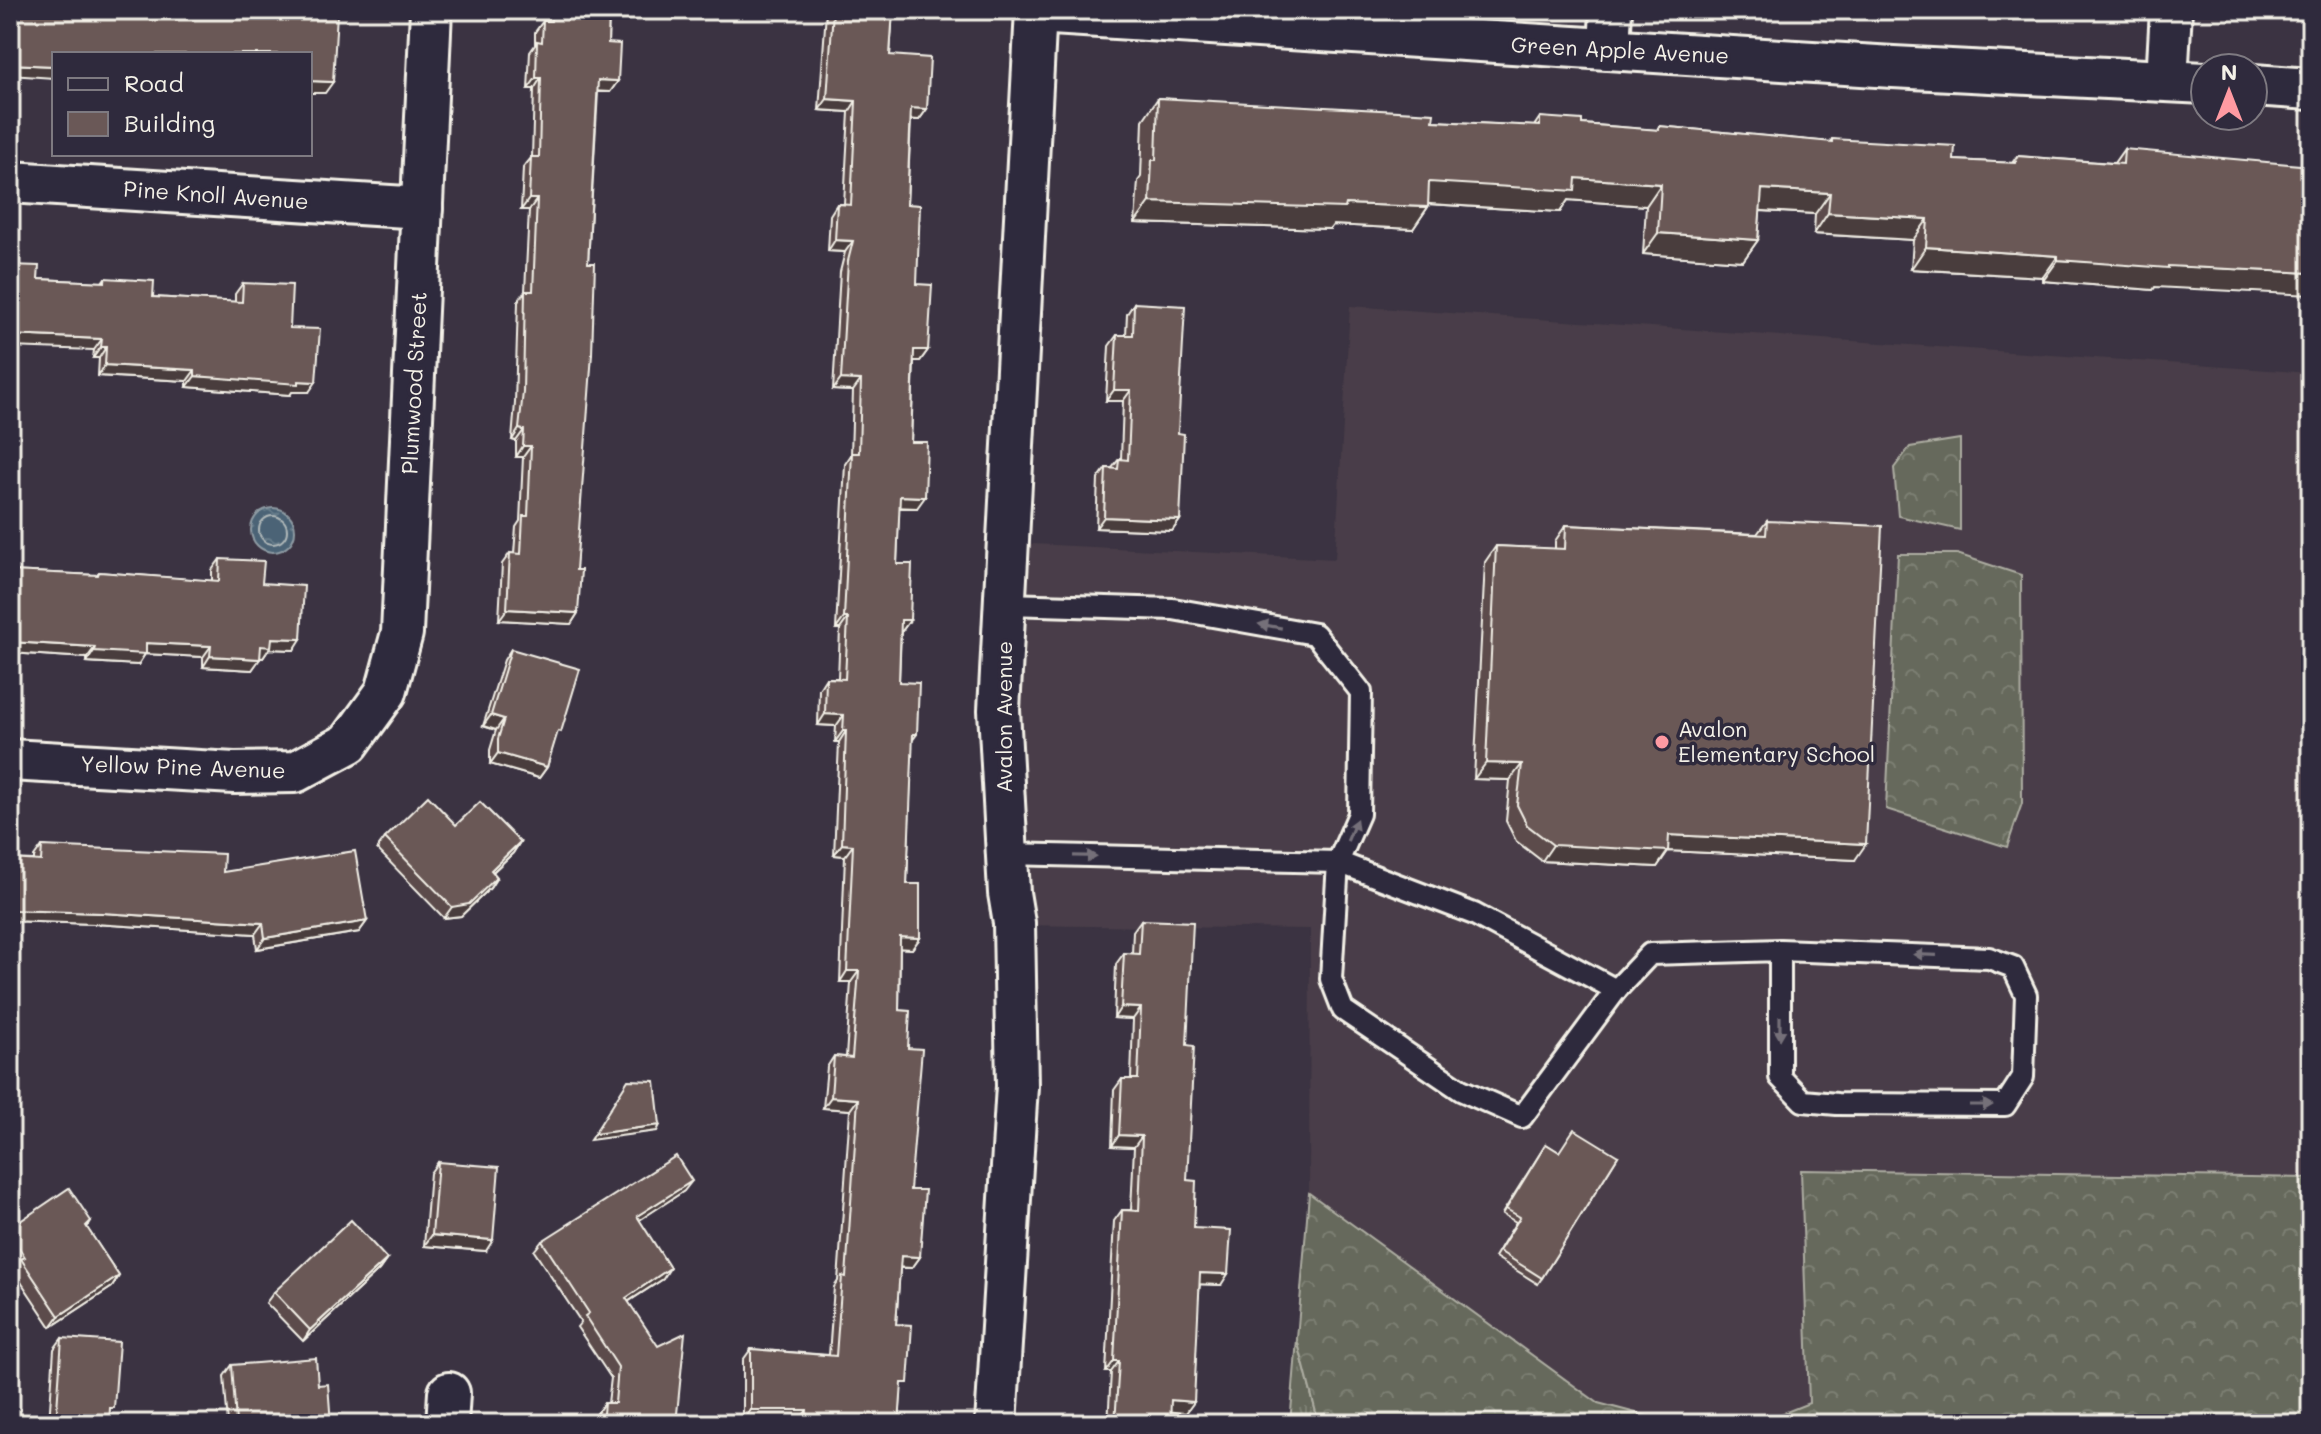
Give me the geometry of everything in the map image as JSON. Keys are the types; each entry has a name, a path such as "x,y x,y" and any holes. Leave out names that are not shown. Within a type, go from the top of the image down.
{"street":[{"name":"Plumwood Street","path":"349,743 386,692 402,633 431,10"},
{"path":"1609,49 1611,10"},
{"path":"2171,10 2186,82"},
{"name":"Green Apple Avenue","path":"1036,12 2186,82"},
{"name":"Avalon Avenue","path":"996,1424 1017,1086 1014,923 999,710 1036,12"},
{"path":"2269,86 2311,89"},
{"name":"Pine Knoll Avenue","path":"10,182 422,208"},
{"name":"Yellow Pine Avenue","path":"10,760 234,773 295,772 349,743"}],"lane":[{"path":"1004,604 1173,609 1315,634 1361,692 1359,814 1338,862 1331,979 1343,1010 1461,1090 1522,1117 1616,990 1650,954 1780,950 1989,958 2013,967 2026,995 2023,1077 2005,1105 1803,1101 1780,1077 1780,950"},
{"path":"1007,854 1338,862 1474,914 1616,990"}],"shaded area":[{"name":"Avalon Elementary School","path":"1350,306 2311,373 2311,1178 1802,1170 1809,1403 1756,1424 1678,1424 1598,1403 1309,1193 1310,929 1014,925 1012,543 1335,559"}],"green space":[{"path":"1960,439 1960,530 1898,516 1894,468 1910,447"},
{"path":"1898,554 1957,554 2021,575 2022,803 2007,847 1886,809"},
{"path":"1801,1170 2311,1178 2311,1424 1756,1424 1809,1403"},
{"path":"1309,1193 1598,1403 1678,1424 1319,1424 1297,1339"},
{"path":"1297,1339 1319,1424 1290,1424"}],"water":[{"path":"273,508 289,514 295,530 289,546 273,552 257,546 251,530 257,514"}],"building":[{"path":"10,10 322,10 322,13 337,13 333,82 312,81 312,52 52,52 52,66 10,64"},
{"path":"552,10 609,10 608,43 620,44 618,81 598,80 588,263 595,263 592,354 576,570 581,570 578,613 507,609 510,553 521,554 523,516 528,516 531,446 523,446 524,430 519,429 525,291 533,291 537,199 529,199 531,157 539,157 541,78 536,78 537,41 542,42 543,21 551,21"},
{"path":"833,10 893,10 890,55 930,58 927,109 911,108 907,204 920,205 917,284 932,285 928,350 914,350 911,442 927,442 925,497 900,496 897,564 912,564 910,620 901,620 899,682 919,683 917,734 913,734 907,884 920,884 920,938 900,937 899,1010 910,1011 908,1048 922,1049 910,1190 925,1190 920,1257 901,1256 896,1324 912,1325 908,1383 902,1383 899,1424 806,1424 807,1410 751,1410 751,1349 836,1356 842,1276 846,1277 858,1099 831,1097 834,1056 852,1058 859,971 847,971 853,845 842,844 844,715 825,714 826,678 845,679 848,618 844,618 852,453 859,453 861,380 841,379 848,261 853,241 835,240 837,204 851,205 856,101 827,99"},
{"path":"1158,98 1434,113 1433,121 1540,126 1540,117 1659,130 1659,126 1832,142 1832,139 1955,146 1954,160 2016,163 2017,156 2123,164 2124,149 2311,166 2311,273 2168,268 2058,260 2058,256 1926,247 1928,219 1828,213 1830,193 1762,189 1758,240 1658,233 1661,184 1576,178 1575,191 1429,182 1428,207 1346,204 1345,208 1150,202 1152,160 1156,160"},
{"path":"10,265 39,266 38,279 154,281 153,297 242,302 243,283 292,285 290,328 320,329 316,382 298,381 298,384 195,376 195,370 105,365 106,347 101,347 102,339 10,335"},
{"path":"1134,303 1185,306 1178,433 1184,434 1180,520 1104,517 1106,468 1118,469 1119,459 1128,460 1131,390 1114,390 1117,335 1133,335"},
{"path":"1767,521 1882,526 1866,844 1669,835 1668,851 1553,845 1527,825 1517,805 1522,764 1486,763 1496,546 1565,549 1566,525 1766,535"},
{"path":"220,559 264,561 262,583 304,586 301,639 272,638 271,647 261,646 260,659 210,656 211,646 146,643 146,654 94,651 95,647 10,642 10,571 98,575 99,572 219,581"},
{"path":"511,649 580,669 547,767 498,753 498,739 504,719 491,715"},
{"path":"428,796 456,825 480,802 520,842 491,870 497,877 469,904 452,907 385,838"},
{"path":"42,846 224,854 223,872 355,851 367,921 265,938 263,923 10,910 10,859 41,861"},
{"path":"1141,920 1193,922 1187,1045 1194,1046 1187,1180 1196,1181 1194,1228 1231,1230 1228,1274 1200,1273 1194,1402 1171,1400 1170,1424 1115,1424 1119,1361 1114,1361 1122,1210 1139,1211 1142,1136 1119,1135 1122,1079 1138,1079 1141,1008 1121,1007 1124,953 1139,954"},
{"path":"628,1080 655,1081 660,1125 594,1134"},
{"path":"1574,1129 1618,1156 1542,1278 1499,1251 1520,1217 1506,1209 1546,1144 1559,1152"},
{"path":"676,1156 692,1181 637,1216 670,1268 626,1298 658,1346 685,1333 676,1424 602,1424 604,1403 615,1403 618,1367 585,1316 589,1313 542,1241"},
{"path":"438,1162 499,1167 493,1240 432,1235"},
{"path":"69,1188 91,1221 86,1226 119,1276 59,1316 21,1259 25,1257 10,1234 10,1228"},
{"path":"351,1220 387,1259 310,1330 274,1292"},
{"path":"62,1338 119,1342 114,1408 110,1408 109,1424 56,1424"},
{"path":"316,1358 318,1385 328,1384 331,1424 282,1424 281,1419 236,1423 232,1365"}],"place":[{"name":"Avalon Elementary School","path":"1662,742"}]}
